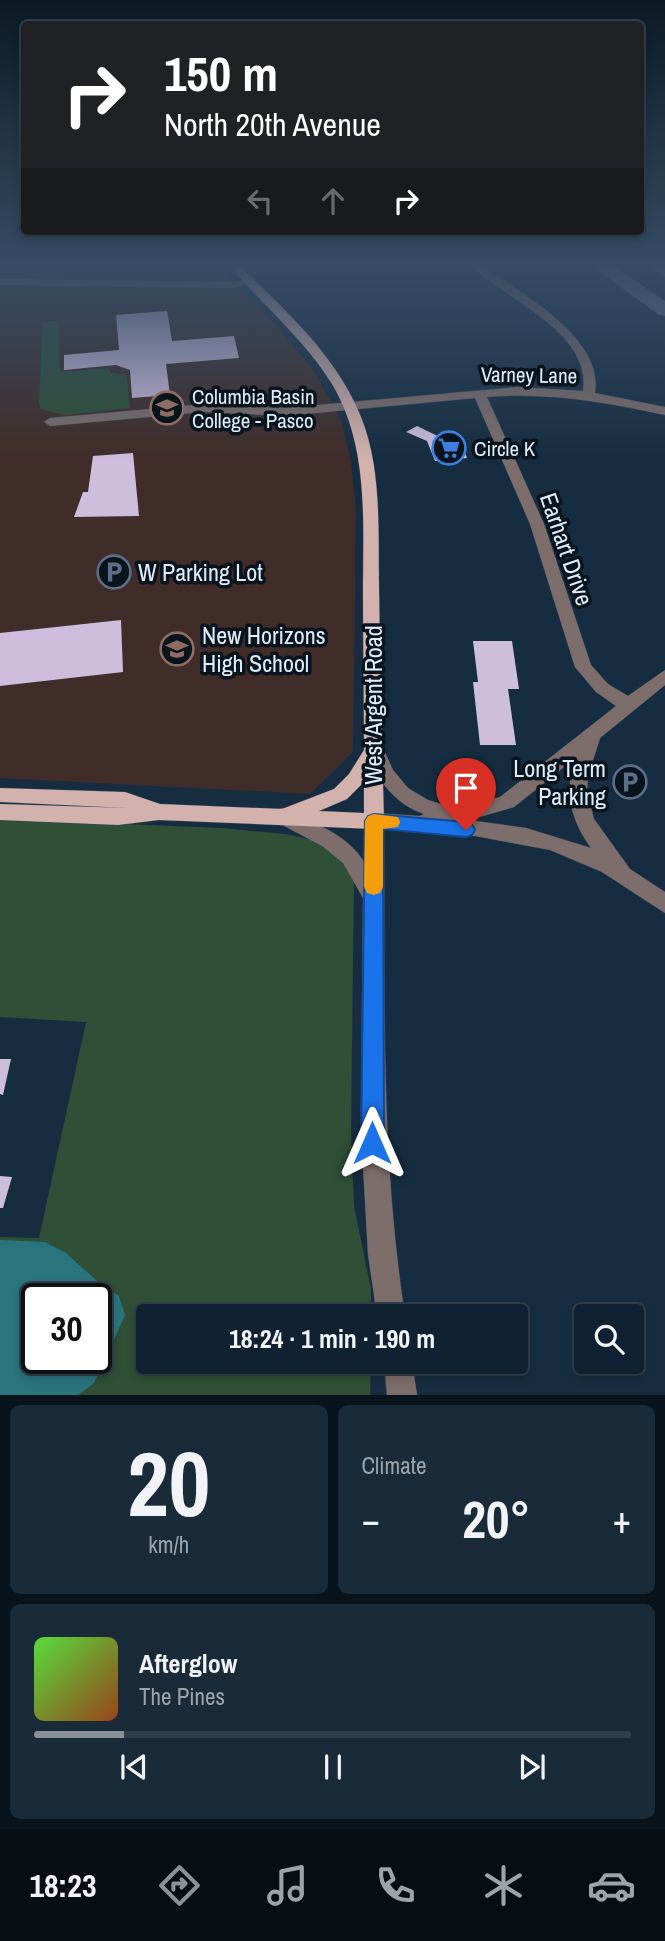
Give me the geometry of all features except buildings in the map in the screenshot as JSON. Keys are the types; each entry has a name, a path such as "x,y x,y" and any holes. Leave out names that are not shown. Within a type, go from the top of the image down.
{"main road":[{"name":"West Argent Road","path":"295,329 318,354 350,405 368,481 372,581 374,821"},
{"path":"282,816 348,791 374,749"},
{"path":"0,795 125,799 159,812"},
{"path":"0,812 118,817 159,812 374,821"}],"street":[{"path":"559,329 575,344 589,369 591,383 587,395"},
{"name":"Varney Lane","path":"50,422 204,408 284,412 479,393 545,391 587,395 665,411"},
{"name":"Earhart Drive","path":"479,393 537,524 583,667 602,688 628,705"},
{"path":"412,823 489,809 513,798 665,676"},
{"path":"594,731 577,778 579,810 594,839 627,877"},
{"path":"374,749 382,771 403,796 420,806 461,813"},
{"path":"282,816 329,840 350,858 373,896"},
{"path":"374,821 538,838 583,853 627,877 665,904"},
{"name":"West Argent Road","path":"374,821 372,1143 377,1230 389,1304"},
{"path":"399,1374 402,1395"}],"shaded area":[{"path":"0,329 280,329 314,371 341,420 351,462 356,510 353,752 310,794 0,778"},
{"path":"43,329 59,329 60,372 108,368 111,373 127,375 130,408 65,415 41,409 39,404"},
{"path":"0,819 222,828 286,834 320,842 340,856 354,879 351,1130 354,1206 371,1289 371,1304 136,1304 136,1374 371,1374 370,1395 0,1395 0,1237 39,1238 86,1022 0,1017"},
{"path":"0,1240 45,1242 66,1253 100,1283 21,1283 21,1374 98,1374 94,1383 78,1395 0,1395"},
{"path":"112,1291 119,1296 125,1315 112,1344"}],"slow traffic":[{"path":"374,887 374,821 391,822"}],"place":[{"name":"Columbia Basin College - Pasco","path":"167,408"},
{"name":"Circle K","path":"449,448"},
{"name":"W Parking Lot","path":"114,572"},
{"name":"New Horizons High School","path":"177,649"},
{"name":"Long Term Parking","path":"630,782"}],"route":[{"path":"372,1143 374,821 466,830"}]}
